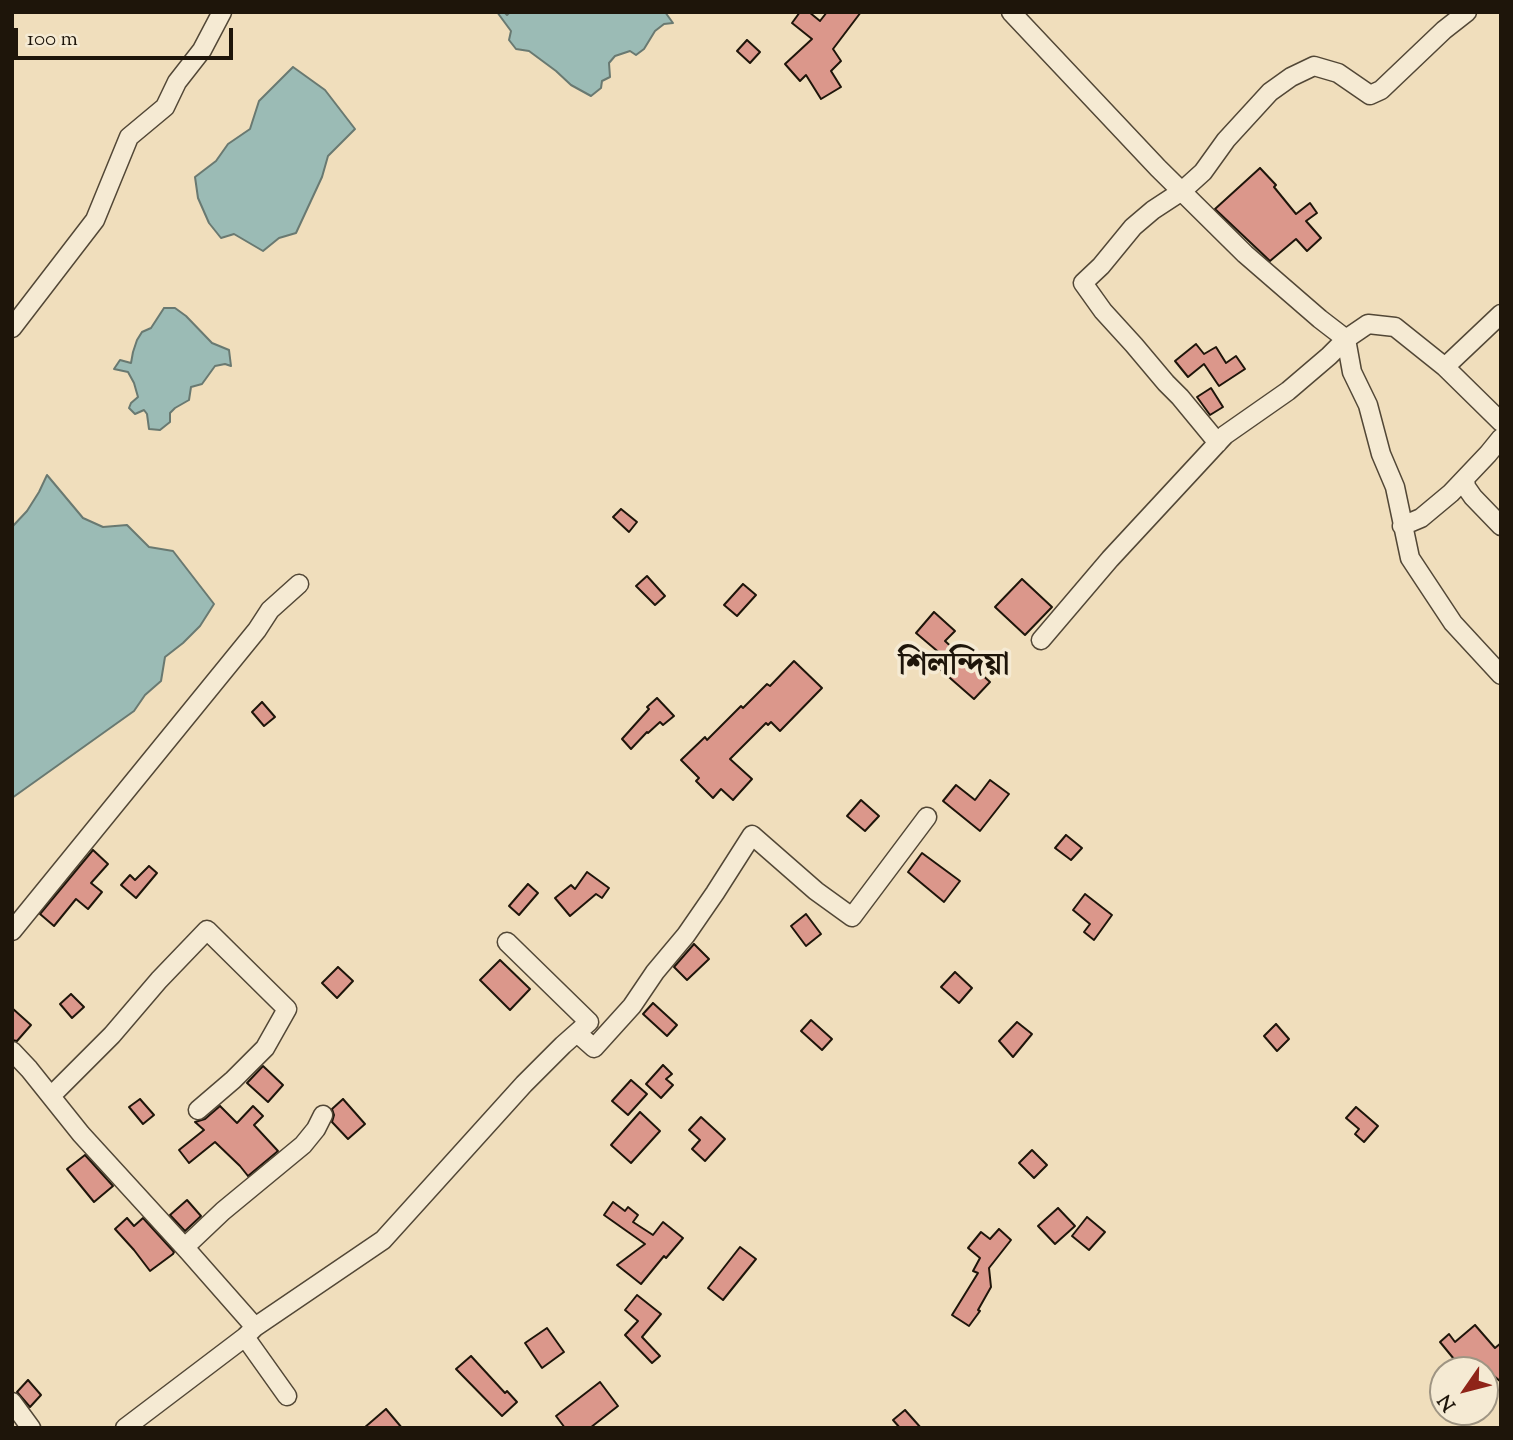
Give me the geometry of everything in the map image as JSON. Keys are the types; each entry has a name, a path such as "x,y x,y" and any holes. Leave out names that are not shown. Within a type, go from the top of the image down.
{"street":[{"path":"12,328 95,220 129,137 165,107 177,82 202,50 222,12"},
{"path":"1011,12 1245,254 1346,339 1352,372 1368,405 1381,454 1395,487 1410,558 1453,623 1501,675"},
{"path":"1218,443 1103,311 1083,283 1101,266 1133,227 1203,172 1226,140 1270,92 1291,77 1314,66 1338,73 1370,95 1381,90 1444,30 1467,12"},
{"path":"1445,367 1501,314"},
{"path":"1041,640 1110,559 1224,435 1288,391 1346,339 1368,324 1395,327 1445,367 1501,422"},
{"path":"1402,526 1427,514 1465,479 1494,461 1501,438"},
{"path":"1465,479 1466,487 1473,497 1501,526"},
{"path":"12,931 257,630 270,610 299,584"},
{"path":"577,1033 594,1048 632,1006 655,972 686,935 752,835 816,891 852,917 927,817"},
{"path":"51,1096 112,1035 207,930 287,1009 265,1048 198,1110"},
{"path":"125,1428 250,1332 383,1240 524,1084 589,1022 507,942"},
{"path":"12,1051 81,1134 185,1247 250,1332 287,1396"},
{"path":"185,1247 223,1211 303,1145 323,1115"},
{"path":"12,1402 31,1428"}],"water":[{"path":"497,12 507,15 510,12 665,12 673,23 664,24 655,31 644,49 636,55 630,51 615,56 609,63 610,77 602,81 601,88 591,96 571,85 529,51 516,49 509,40 511,31"},
{"path":"293,67 325,90 355,129 328,156 322,177 296,233 279,238 263,251 234,234 221,238 209,223 198,198 195,177 216,161 228,144 250,129 259,101"},
{"path":"164,308 175,308 212,343 229,350 231,366 215,366 202,384 191,387 189,400 170,413 170,422 160,430 149,429 144,410 135,414 129,408 138,397 134,383 128,372 114,369 120,360 131,363 137,340 142,332 151,328"},
{"path":"47,475 83,518 103,527 127,525 149,547 173,551 214,604 200,626 165,657 161,681 145,695 134,711 12,798 12,527 27,511"}],"building":[{"path":"800,12 809,12 820,21 827,12 861,12 833,49 841,61 831,71 841,87 821,99 806,75 800,81 785,64 812,39 792,23"},
{"path":"747,40 760,52 750,63 737,51"},
{"path":"1260,168 1276,185 1274,187 1296,214 1310,203 1317,213 1306,221 1321,238 1307,251 1296,239 1270,261 1215,209"},
{"path":"1196,344 1204,354 1216,347 1226,363 1236,356 1245,369 1219,386 1204,364 1188,377 1175,361"},
{"path":"1211,388 1223,407 1210,415 1197,397"},
{"path":"621,509 637,522 629,532 613,517"},
{"path":"647,576 665,596 655,605 636,586"},
{"path":"1022,579 1052,607 1025,635 995,607"},
{"path":"743,584 756,595 737,616 724,605"},
{"path":"934,612 955,631 945,641 990,682 974,699 934,664 942,655 916,633"},
{"path":"794,661 822,688 780,731 771,722 768,725 766,723 730,759 752,779 733,800 721,789 713,798 696,781 699,778 681,760 705,737 707,740 767,684 770,686"},
{"path":"657,698 674,716 663,725 660,722 631,749 622,739"},
{"path":"262,702 275,717 264,726 252,712"},
{"path":"990,780 1009,794 980,831 943,801 956,785 975,800"},
{"path":"861,800 879,816 865,831 847,816"},
{"path":"1066,835 1082,848 1071,860 1055,848"},
{"path":"93,850 108,864 91,883 102,892 88,909 76,899 54,926 40,914"},
{"path":"922,853 960,881 944,902 908,872"},
{"path":"149,866 157,873 136,898 121,885 130,875 135,880"},
{"path":"587,872 609,888 602,898 596,894 570,916 555,898 571,885 575,889"},
{"path":"528,884 538,893 519,915 509,906"},
{"path":"1085,894 1112,915 1094,940 1084,932 1090,924 1073,910"},
{"path":"806,914 821,934 806,946 791,926"},
{"path":"694,944 709,959 687,980 674,967"},
{"path":"500,960 530,989 510,1010 480,980"},
{"path":"338,967 353,981 337,998 322,983"},
{"path":"955,972 972,988 959,1003 941,987"},
{"path":"71,994 84,1007 72,1018 60,1004"},
{"path":"653,1003 677,1025 667,1036 643,1014"},
{"path":"12,1008 31,1025 17,1041 12,1040"},
{"path":"811,1020 832,1039 822,1050 801,1031"},
{"path":"1017,1022 1032,1034 1013,1057 999,1041"},
{"path":"1276,1024 1289,1039 1277,1051 1264,1036"},
{"path":"663,1065 672,1074 666,1079 673,1085 661,1098 646,1084"},
{"path":"263,1066 283,1085 268,1102 247,1083"},
{"path":"631,1080 647,1094 628,1115 612,1101"},
{"path":"140,1099 154,1115 143,1124 129,1107"},
{"path":"343,1099 365,1124 348,1139 332,1122 332,1109"},
{"path":"220,1106 237,1123 253,1106 263,1116 254,1125 278,1151 248,1176 215,1142 189,1163 179,1150 204,1130 195,1122 205,1119"},
{"path":"1356,1107 1378,1126 1364,1142 1355,1134 1359,1129 1346,1118"},
{"path":"640,1112 660,1131 631,1163 611,1145"},
{"path":"701,1117 725,1139 705,1161 692,1149 700,1140 689,1130"},
{"path":"1032,1150 1047,1165 1034,1178 1019,1163"},
{"path":"85,1155 113,1186 94,1202 67,1169"},
{"path":"187,1200 201,1216 185,1231 170,1215"},
{"path":"613,1202 625,1211 628,1207 638,1215 633,1222 653,1235 663,1222 683,1238 641,1284 617,1265 645,1244 604,1215"},
{"path":"1058,1208 1075,1226 1055,1244 1038,1226"},
{"path":"1087,1217 1105,1232 1089,1250 1072,1236"},
{"path":"127,1218 134,1226 143,1218 173,1254 150,1271 115,1229"},
{"path":"999,1229 1011,1240 989,1268 991,1287 978,1310 980,1311 969,1326 952,1315 978,1273 973,1271 980,1258 968,1248 981,1232 990,1239"},
{"path":"740,1247 756,1259 723,1300 708,1288"},
{"path":"637,1295 661,1314 642,1337 660,1356 652,1363 625,1335 638,1321 625,1310"},
{"path":"1475,1325 1495,1348 1501,1343 1501,1382 1499,1356 1452,1356 1440,1342 1449,1334 1455,1342"},
{"path":"547,1328 564,1352 542,1368 525,1343"},
{"path":"471,1356 505,1393 507,1391 517,1402 502,1416 456,1369"},
{"path":"28,1380 41,1395 30,1407 17,1392"},
{"path":"600,1382 618,1406 590,1428 565,1428 556,1416"},
{"path":"386,1409 402,1428 364,1428"},
{"path":"905,1410 921,1428 900,1428 893,1420"}],"district":[{"name":"শিলন্দিয়া","path":"954,669"}]}
